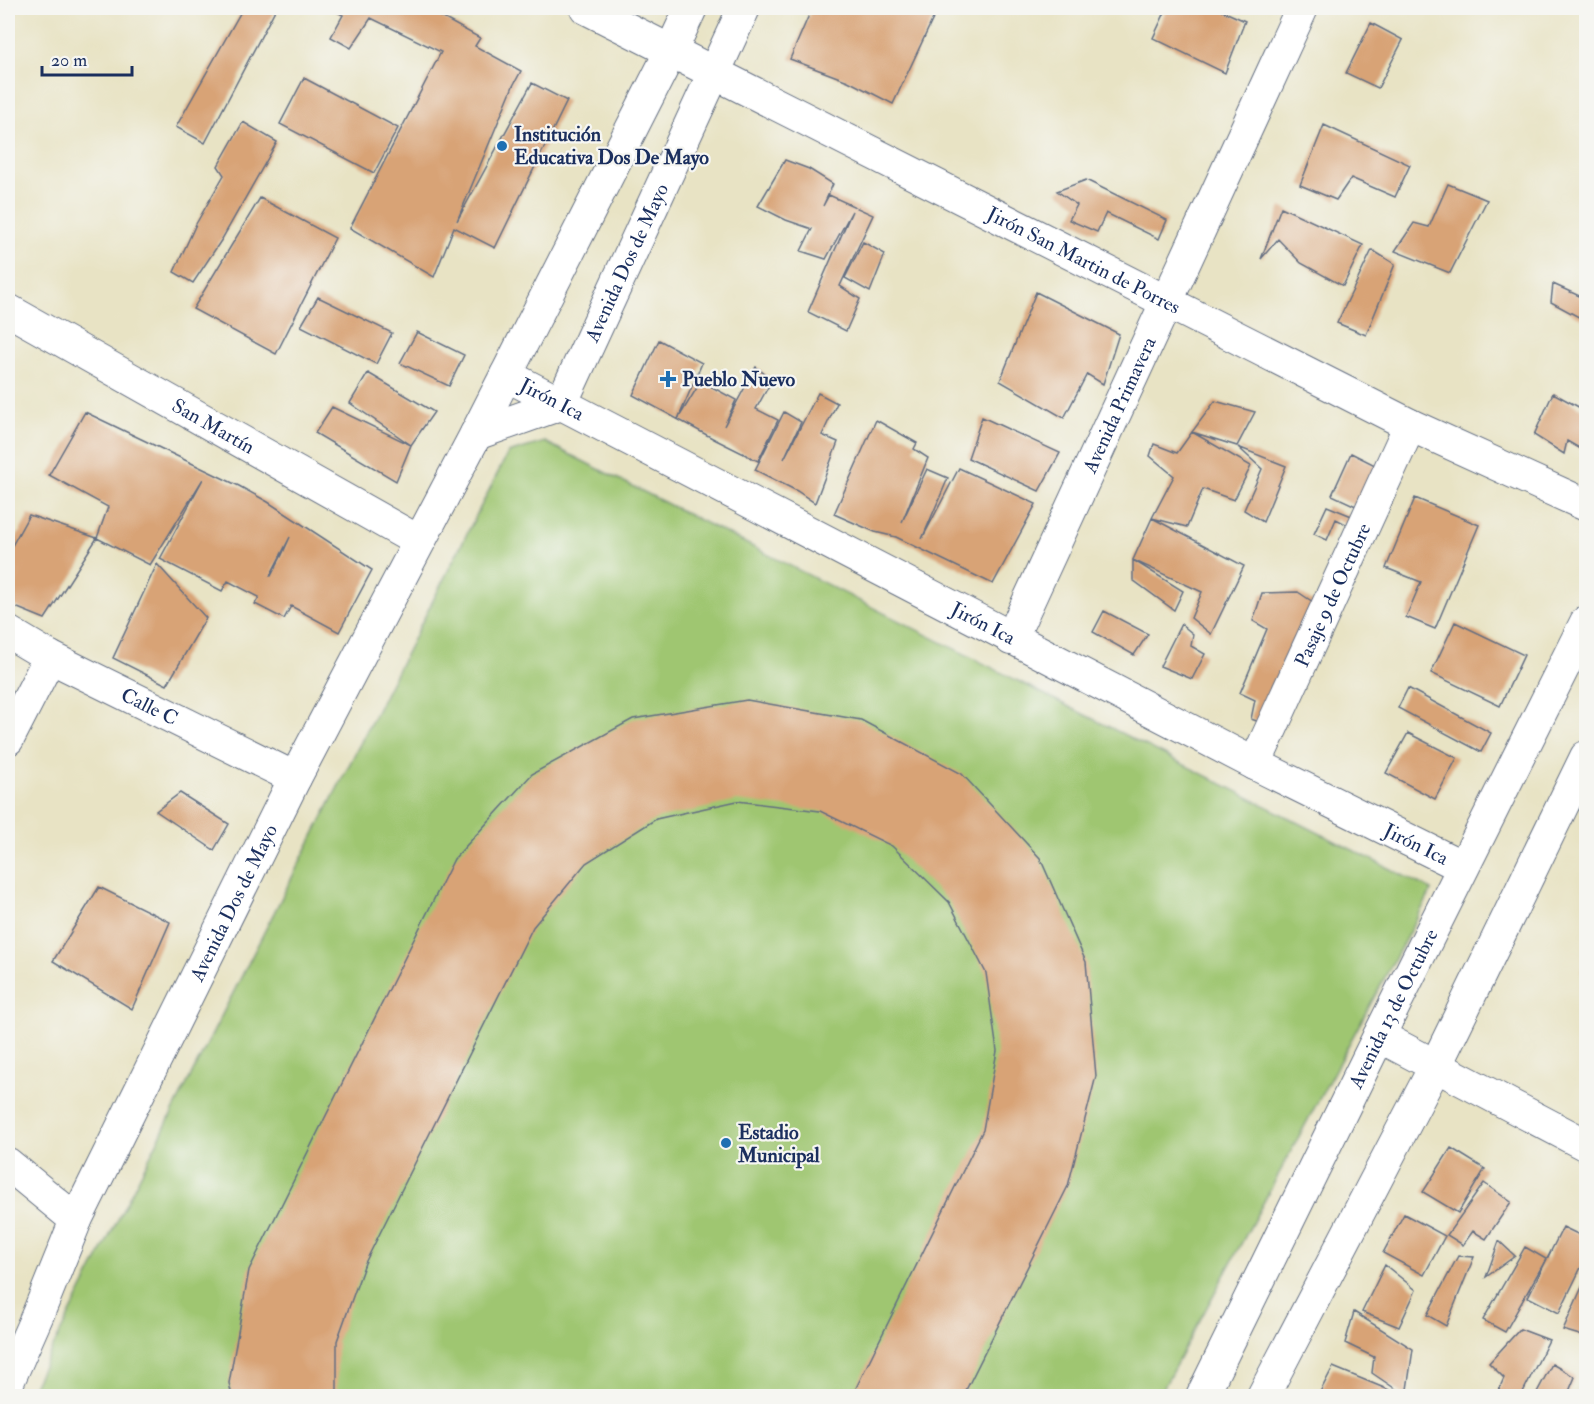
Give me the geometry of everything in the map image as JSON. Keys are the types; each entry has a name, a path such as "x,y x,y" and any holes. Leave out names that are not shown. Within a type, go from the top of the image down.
{"street":[{"name":"Jirón San Martin de Porres","path":"586,8 1410,425 1587,505"},
{"name":"Avenida Dos de Mayo","path":"8,1382 76,1220 295,778 476,434 691,8"},
{"name":"Avenida Dos de Mayo","path":"561,404 744,8"},
{"name":"Avenida Primavera","path":"1011,639 1302,8"},
{"name":"San Martín","path":"8,310 418,541"},
{"name":"Jirón Ica","path":"506,375 1011,639 1463,867"},
{"path":"476,434 561,404"},
{"name":"Pasaje 9 de Octubre","path":"1255,764 1410,425"},
{"name":"Avenida 13 de Octubre","path":"1202,1396 1463,867 1587,622"},
{"name":"Calle C","path":"8,632 50,657 295,778"},
{"path":"8,739 50,657"},
{"path":"1263,1396 1436,1065 1587,757"},
{"path":"1379,1036 1587,1146"},
{"path":"8,1164 76,1220"},
{"path":"8,1334 38,1314"}],"green space":[{"name":"Estadio Municipal","path":"545,442 1432,890 1159,1396 28,1396 508,453"}],"building":[{"path":"243,8 276,8 205,143 176,127"},
{"path":"329,8 425,8 480,38 475,46 521,71 457,221 532,83 567,101 495,248 454,227 434,277 350,228 441,52 371,18 351,48 331,37 343,15"},
{"path":"812,8 938,8 893,104 848,81 790,59"},
{"path":"1167,8 1216,8 1245,21 1225,73 1153,38"},
{"path":"1371,23 1403,40 1378,88 1346,73"},
{"path":"304,78 398,128 374,173 280,124"},
{"path":"243,122 277,142 222,239 193,283 174,272 196,224 224,175 218,166"},
{"path":"1324,125 1410,165 1395,197 1351,178 1336,200 1300,185"},
{"path":"785,160 809,169 833,184 823,206 829,195 873,215 840,286 860,299 846,331 808,312 852,211 826,259 801,251 812,229 786,220 758,206"},
{"path":"1086,180 1167,220 1159,239 1106,213 1097,232 1069,220 1077,205 1057,191"},
{"path":"1448,184 1487,200 1450,273 1395,251 1414,223 1429,227"},
{"path":"260,198 335,238 276,354 193,309"},
{"path":"1281,207 1363,245 1343,286 1301,263 1278,239 1261,259"},
{"path":"863,242 885,254 870,292 845,278"},
{"path":"1372,250 1395,264 1366,335 1337,323"},
{"path":"1553,284 1586,299 1586,321 1551,302"},
{"path":"1036,292 1119,334 1103,384 1087,374 1064,418 1000,381"},
{"path":"318,297 392,333 376,364 301,326"},
{"path":"417,332 464,355 449,386 400,363"},
{"path":"659,340 702,363 678,419 701,381 736,400 724,426 756,367 772,380 756,409 778,420 758,461 716,440 633,395"},
{"path":"368,373 434,412 411,445 350,403"},
{"path":"818,393 837,403 822,435 838,442 815,503 797,491 755,470 784,412 801,422 784,459"},
{"path":"1553,393 1586,411 1586,452 1567,441 1564,454 1534,435"},
{"path":"1215,401 1255,412 1237,446 1192,432"},
{"path":"332,407 411,445 396,481 315,433"},
{"path":"85,412 239,486 268,502 372,570 339,632 291,606 284,619 255,604 259,597 228,581 222,591 160,559 203,479 150,565 97,538 108,507 49,475","holes":["290,537 271,576 270,576"]},
{"path":"982,417 1060,453 1039,491 968,458"},
{"path":"876,420 917,443 914,449 928,458 902,522 927,469 948,478 922,539 959,468 1036,504 993,584 896,537 875,532 834,514"},
{"path":"1192,432 1251,466 1234,500 1203,489 1187,527 1152,518 1174,476 1150,456 1154,444 1177,453"},
{"path":"1238,447 1286,466 1263,522 1244,510 1262,469"},
{"path":"1351,453 1379,467 1360,508 1332,495"},
{"path":"1415,498 1479,525 1435,629 1406,617 1421,582 1386,568"},
{"path":"1327,506 1354,517 1350,526 1336,519 1327,540 1314,534"},
{"path":"29,515 97,538 45,619 8,604 8,553"},
{"path":"1152,518 1244,566 1211,634 1191,618 1202,592 1133,560"},
{"path":"1133,560 1183,591 1174,610 1133,580"},
{"path":"157,564 206,618 167,685 113,658"},
{"path":"1298,592 1316,604 1268,725 1251,719 1255,700 1240,693 1267,629 1253,621 1262,593"},
{"path":"1104,611 1148,634 1134,655 1093,632"},
{"path":"1455,622 1524,655 1500,706 1431,673"},
{"path":"1181,624 1193,634 1191,646 1205,654 1192,679 1160,666"},
{"path":"1408,688 1491,733 1481,752 1398,708"},
{"path":"747,700 861,720 962,774 1040,858 1086,962 1096,1076 1068,1186 963,1396 852,1396 983,1130 997,1051 986,973 949,902 892,846 820,811 737,801 656,819 586,863 533,927 365,1263 337,1341 337,1396 232,1396 229,1383 249,1270 454,859 532,774 633,719"},
{"path":"1408,733 1457,758 1435,799 1386,773"},
{"path":"180,793 229,824 214,850 156,811"},
{"path":"99,887 170,922 132,1009 53,961"},
{"path":"1586,958 1586,975 1581,972"},
{"path":"1451,1148 1485,1169 1458,1213 1423,1192"},
{"path":"1484,1183 1511,1202 1486,1239 1473,1231 1463,1245 1447,1235"},
{"path":"1404,1214 1445,1236 1424,1275 1383,1253"},
{"path":"1563,1227 1586,1238 1586,1257 1559,1313 1528,1297"},
{"path":"1499,1241 1515,1256 1486,1277"},
{"path":"1525,1247 1546,1259 1505,1332 1483,1320"},
{"path":"1458,1256 1474,1257 1446,1326 1427,1315"},
{"path":"1385,1265 1416,1290 1399,1327 1362,1312"},
{"path":"1586,1278 1586,1337 1563,1330"},
{"path":"1354,1312 1413,1349 1406,1396 1372,1373 1374,1357 1345,1343"},
{"path":"1520,1329 1549,1340 1521,1396 1496,1396 1504,1378 1489,1363"},
{"path":"1552,1364 1575,1377 1567,1396 1535,1396"},
{"path":"1333,1367 1389,1390 1387,1396 1318,1396"}],"place":[{"name":"Institución Educativa Dos De Mayo","path":"502,146"},
{"name":"Pueblo Nuevo","path":"668,379"},
{"name":"Estadio Municipal","path":"726,1143"}]}
